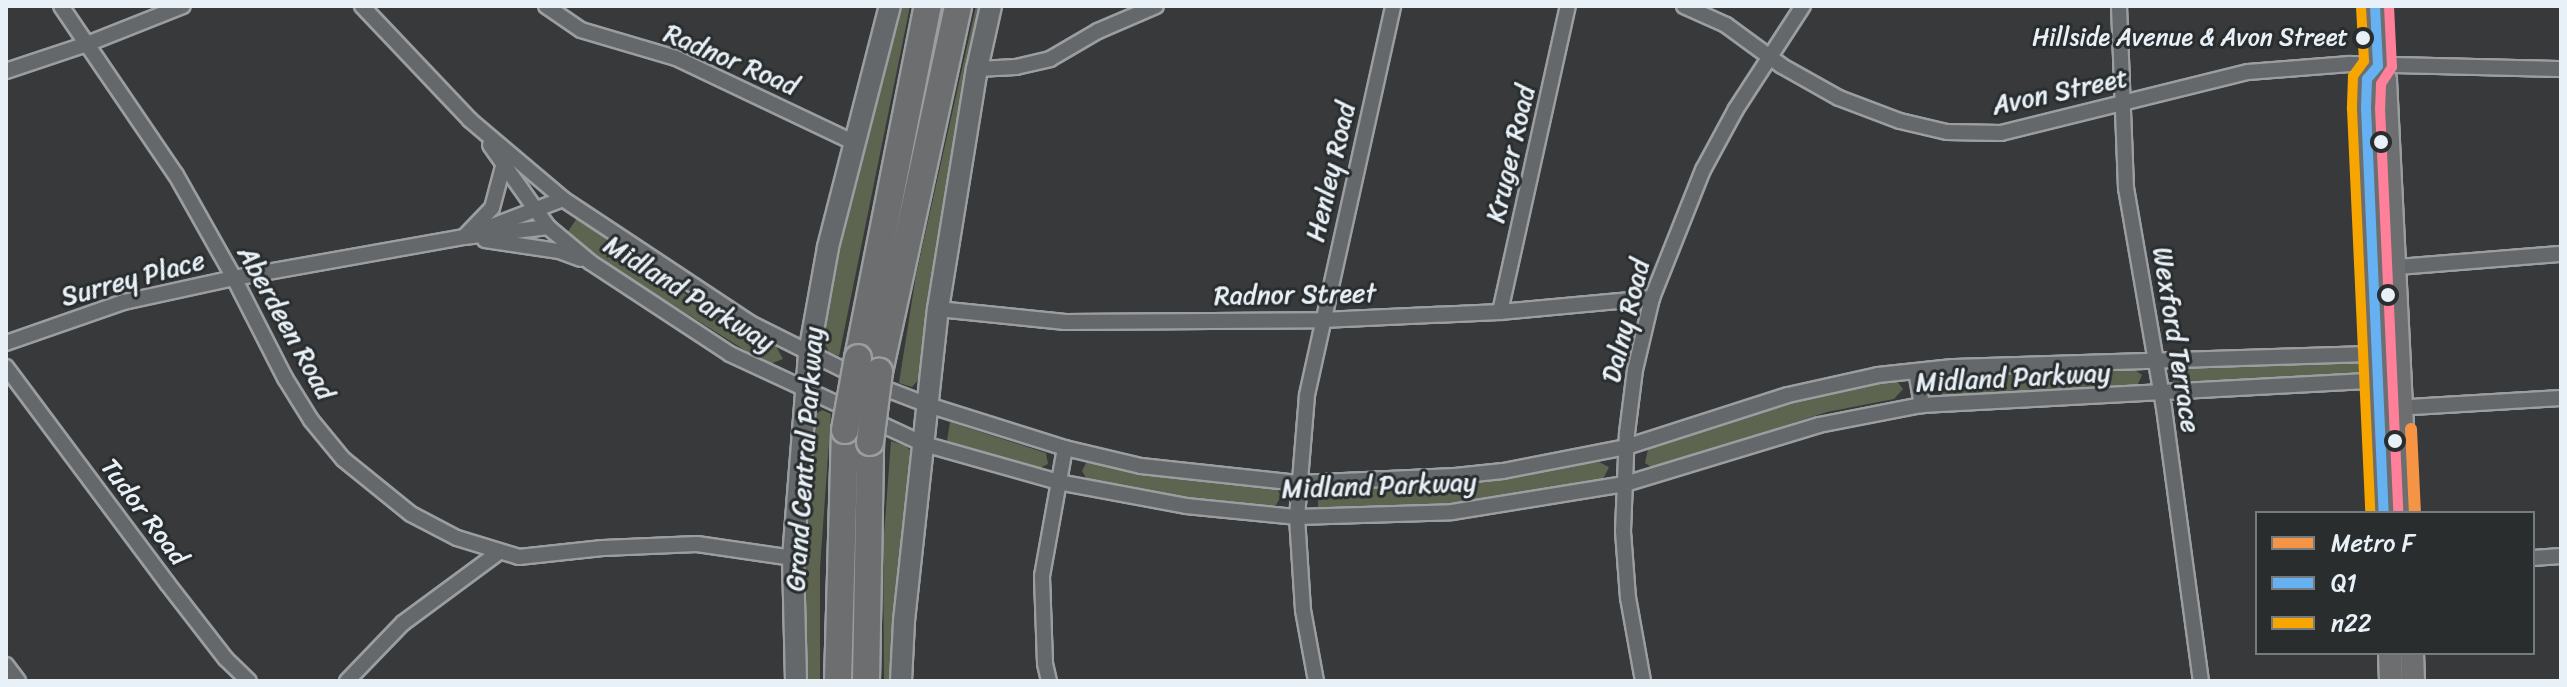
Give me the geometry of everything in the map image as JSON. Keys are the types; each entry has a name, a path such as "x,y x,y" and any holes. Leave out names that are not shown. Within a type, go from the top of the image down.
{"highway":[{"name":"Grand Central Parkway","path":"866,677 869,365 928,6"},
{"name":"Grand Central Parkway","path":"838,681 845,430 869,365 958,6"}],"main road":[{"path":"901,681 904,621 938,309 977,69 991,6"},
{"path":"2375,6 2378,66 2385,80 2383,268 2378,354 2390,358 2389,380"},
{"name":"Grand Central Parkway","path":"796,681 793,558 809,353 828,247 889,7"},
{"path":"2383,268 2390,408 2384,511"},
{"path":"2390,408 2406,511"},
{"path":"2390,655 2391,681"},
{"path":"2402,655 2403,681"},
{"path":"2412,655 2413,681"}],"street":[{"name":"Aberdeen Road","path":"61,6 176,175 285,378 311,420 343,459 411,514 457,538 498,553 543,557 603,548 697,544 793,558"},
{"path":"6,71 87,44 183,6"},
{"name":"Midland Parkway","path":"362,6 470,120 548,227 590,262 730,354 924,444 1058,482 1186,506 1297,517 1452,512 1625,484 1819,425 1922,405 2389,380"},
{"name":"Radnor Road","path":"546,6 581,30 676,58 853,142"},
{"path":"977,69 1016,67 1050,59 1098,31 1156,6"},
{"name":"Henley Road","path":"1316,681 1303,610 1297,517 1307,395 1393,6"},
{"name":"Kruger Road","path":"1500,312 1568,6"},
{"name":"Avon Street","path":"1684,6 1726,25 1770,58 1839,98 1900,121 1947,132 2001,133 2121,106 2248,72 2314,65 2561,69"},
{"name":"Dalny Road","path":"1643,681 1628,598 1623,531 1626,447 1635,370 1652,298 1703,170 1736,109 1803,6"},
{"name":"Wexford Terrace","path":"2119,6 2126,188 2162,394 2201,681"},
{"name":"Midland Parkway","path":"470,120 563,199 750,323 809,353 928,405 1065,448 1141,466 1298,483 1503,471 1626,447 1788,395 1878,375 2156,360 2378,354"},
{"path":"464,237 492,208 504,163"},
{"path":"548,227 563,199"},
{"name":"Surrey Place","path":"464,237 563,199"},
{"name":"Surrey Place","path":"6,343 124,302 234,278 464,237 548,227"},
{"path":"464,237 559,251 590,262"},
{"path":"2383,268 2561,254"},
{"name":"Radnor Street","path":"938,309 1065,322 1322,320 1500,312 1652,298"},
{"name":"Tudor Road","path":"6,367 167,583 226,659 249,681"},
{"path":"1916,371 1922,405"},
{"path":"2390,408 2561,398"},
{"path":"1049,681 1045,663 1042,576 1065,448"},
{"path":"347,681 403,623 498,553"},
{"path":"2535,558 2561,556"},
{"path":"6,665 18,681"}],"green space":[{"path":"901,6 910,6 839,356 829,352 821,336"},
{"path":"976,6 983,6 924,378 912,387 899,383 916,275"},
{"path":"577,218 691,298 776,346 783,359 770,364 619,271 567,233"},
{"path":"2356,360 2361,367 2358,375 2180,385 2173,382 2172,373 2177,365"},
{"path":"2132,368 2142,375 2137,386 1942,395 1935,387 1943,376"},
{"path":"1897,381 1903,389 1894,399 1827,412 1666,464 1651,467 1645,463 1648,449 1824,393"},
{"path":"822,410 831,414 820,568 820,681 804,681 801,575 810,418"},
{"path":"950,422 1046,453 1048,464 1040,468 947,441"},
{"path":"891,441 906,446 916,457 894,681 884,681 883,548"},
{"path":"1599,462 1609,467 1603,479 1490,499 1425,505 1318,508 1318,489 1432,486"},
{"path":"1086,463 1197,480 1276,487 1281,496 1276,505 1270,506 1158,494 1088,481 1082,471"}],"metro line":[{"name":"F","path":"2411,429 2415,511"}],"transit line":[{"name":"Q1","path":"2375,6 2378,66 2367,79 2366,108 2384,511"},
{"path":"2389,6 2392,67 2381,84 2380,108 2398,511"},
{"name":"n22","path":"2361,7 2364,61 2353,76 2352,109 2370,511"}],"place":[{"name":"Hillside Avenue & Avon Street","path":"2363,38"}]}
